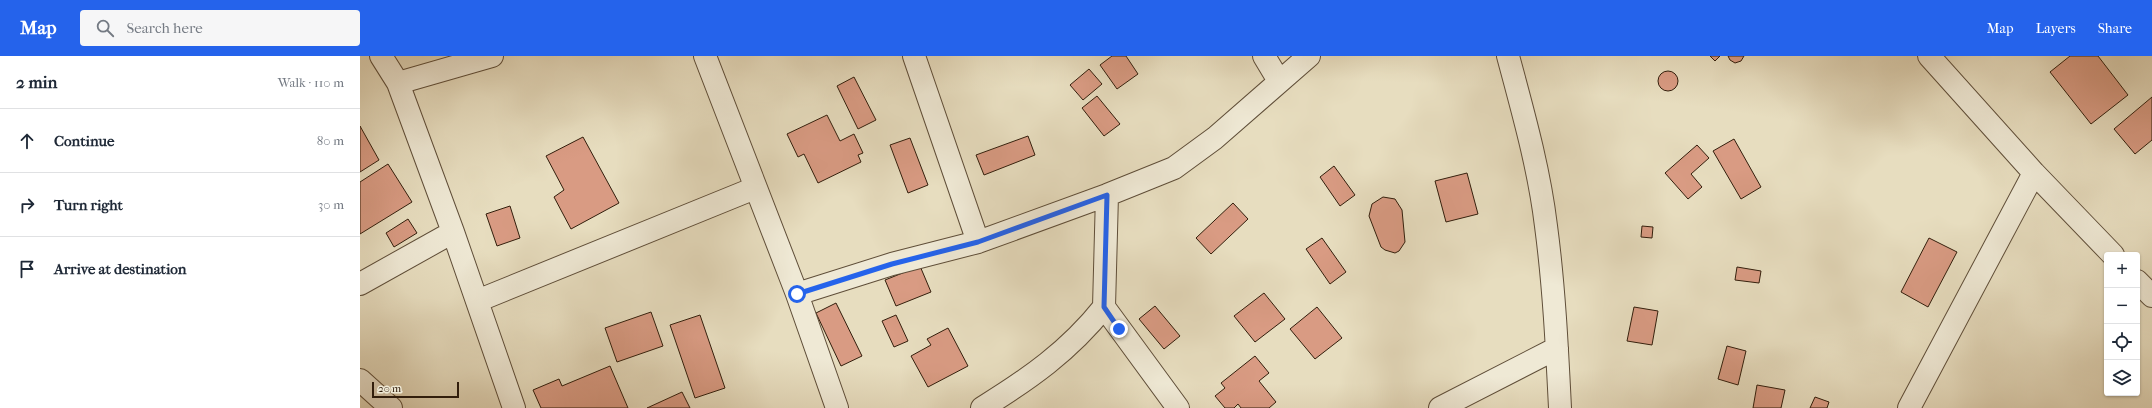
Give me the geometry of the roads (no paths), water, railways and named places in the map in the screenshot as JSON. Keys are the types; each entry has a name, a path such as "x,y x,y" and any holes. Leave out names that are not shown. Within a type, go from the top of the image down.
{"street":[{"path":"381,56 398,83 453,232 514,408"},
{"path":"398,83 492,56"},
{"path":"705,56 797,294 837,408"},
{"path":"914,56 978,242"},
{"path":"1264,56 1279,81"},
{"path":"797,294 892,264 978,242 1107,195 1174,168 1215,138 1309,56"},
{"path":"1508,56 1527,130 1546,225 1557,348 1560,408"},
{"path":"1929,56 2034,173 2110,252"},
{"path":"1909,408 2034,173"},
{"path":"477,301 755,188"},
{"path":"982,408 1033,376 1087,329 1104,307 1107,195"},
{"path":"360,284 453,232"},
{"path":"2140,283 2152,296"},
{"path":"1104,307 1178,408"},
{"path":"1440,408 1557,348"},
{"path":"360,380 391,408"}]}
